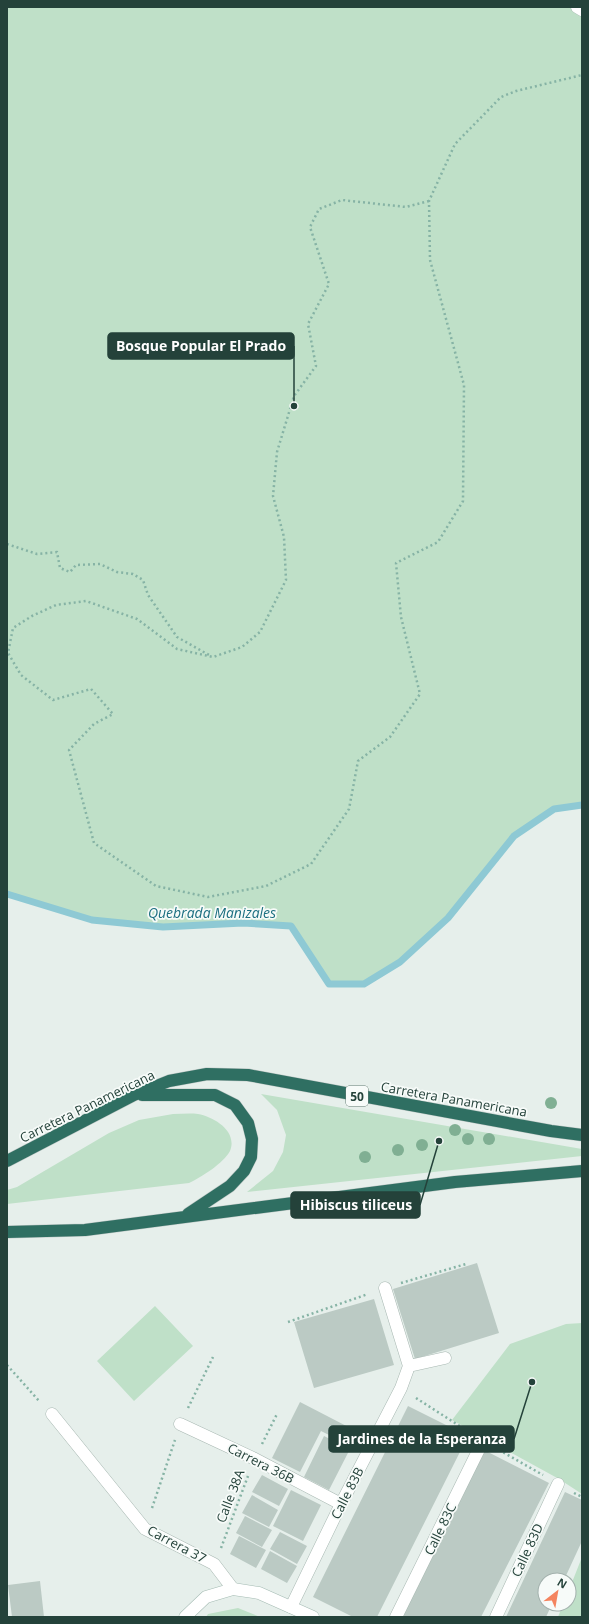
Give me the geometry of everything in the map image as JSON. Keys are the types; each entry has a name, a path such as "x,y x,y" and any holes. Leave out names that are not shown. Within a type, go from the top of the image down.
{"highway":[{"name":"Carretera Panamericana","path":"7,1161 134,1095 169,1081 207,1074 248,1075 551,1131 582,1135"},
{"path":"134,1095 215,1095 235,1105 248,1123 252,1139 251,1157 244,1171 230,1186 185,1216"},
{"path":"7,1232 85,1230 455,1182 582,1171"}],"street":[{"path":"577,7 582,10"},
{"path":"385,1288 409,1366 445,1358"},
{"name":"Calle 83B","path":"291,1607 341,1504 401,1388 409,1366"},
{"name":"Carrera 37","path":"52,1414 145,1529 214,1564 233,1589"},
{"name":"Carrera 36B","path":"180,1424 255,1459 341,1504"},
{"name":"Calle 83C","path":"396,1617 483,1441"},
{"name":"Calle 83D","path":"496,1617 558,1484"},
{"path":"185,1617 206,1597 233,1589 259,1593 313,1617"}],"path":[{"path":"429,201 406,207 342,200 319,209 310,227 329,284 308,324 316,366 294,396 277,452 273,496 284,537 286,580 260,632 242,647 213,657 178,649 137,619 86,601 56,605 13,628 8,653 21,675 53,700 91,689 113,714 94,724 69,750 94,843 156,886 208,897 266,886 311,864 349,809 358,761 390,737 420,694 401,617 396,563 438,542 463,501 464,385 430,260 429,201 455,144 501,97 516,91 582,75"},
{"path":"7,544 37,554 57,552 60,568 70,572 76,565 100,564 117,572 133,574 144,580 148,595 177,637 213,657"},
{"path":"7,1365 29,1392 52,1414"},
{"name":"Calle 38A","path":"214,1564 255,1459 277,1414"}],"green space":[{"path":"7,7 582,7 582,805 554,809 514,836 448,918 400,962 364,984 329,984 291,926 243,923 163,927 92,920 7,894"},
{"path":"261,1094 582,1149 582,1156 247,1192 273,1171 283,1152 286,1135 277,1110"},
{"path":"173,1114 198,1114 211,1118 223,1126 231,1137 232,1144 227,1156 211,1170 194,1181 189,1183 7,1204 7,1190 17,1187 109,1133 139,1120"},
{"path":"155,1306 193,1346 134,1401 97,1361"},
{"path":"582,1323 582,1494 559,1479 452,1420 510,1344 566,1324"},
{"path":"582,1557 582,1617 558,1617 560,1612 577,1612 576,1572"},
{"path":"238,1608 260,1617 206,1617 208,1614"}],"building":[{"path":"477,1263 499,1333 415,1359 393,1289"},
{"path":"374,1299 394,1365 314,1388 294,1322"},
{"path":"300,1402 358,1432 351,1446 321,1431 300,1472 272,1458"},
{"path":"408,1406 468,1436 377,1617 353,1617 313,1597"},
{"path":"324,1436 350,1449 329,1490 304,1477"},
{"path":"484,1450 549,1483 481,1617 399,1617"},
{"path":"262,1475 288,1489 279,1506 252,1492"},
{"path":"291,1490 321,1505 303,1541 273,1526"},
{"path":"565,1492 582,1500 582,1541 568,1572 537,1572 537,1612 548,1612 546,1617 506,1617"},
{"path":"252,1495 278,1510 269,1527 242,1513"},
{"path":"245,1516 272,1530 262,1547 236,1533"},
{"path":"280,1532 307,1546 297,1564 270,1549"},
{"path":"239,1536 266,1550 256,1568 230,1554"},
{"path":"270,1551 297,1566 287,1583 261,1569"},
{"path":"40,1581 44,1617 12,1617 8,1585"}],"waterway":[{"name":"Quebrada Manizales","path":"7,894 92,920 163,927 243,923 291,926 329,984 364,984 400,962 448,918 514,836 554,809 582,805"}],"place":[{"name":"Bosque Popular El Prado","path":"294,406"},
{"name":"Hibiscus tiliceus","path":"439,1141"},
{"name":"Jardines de la Esperanza","path":"532,1382"}]}
